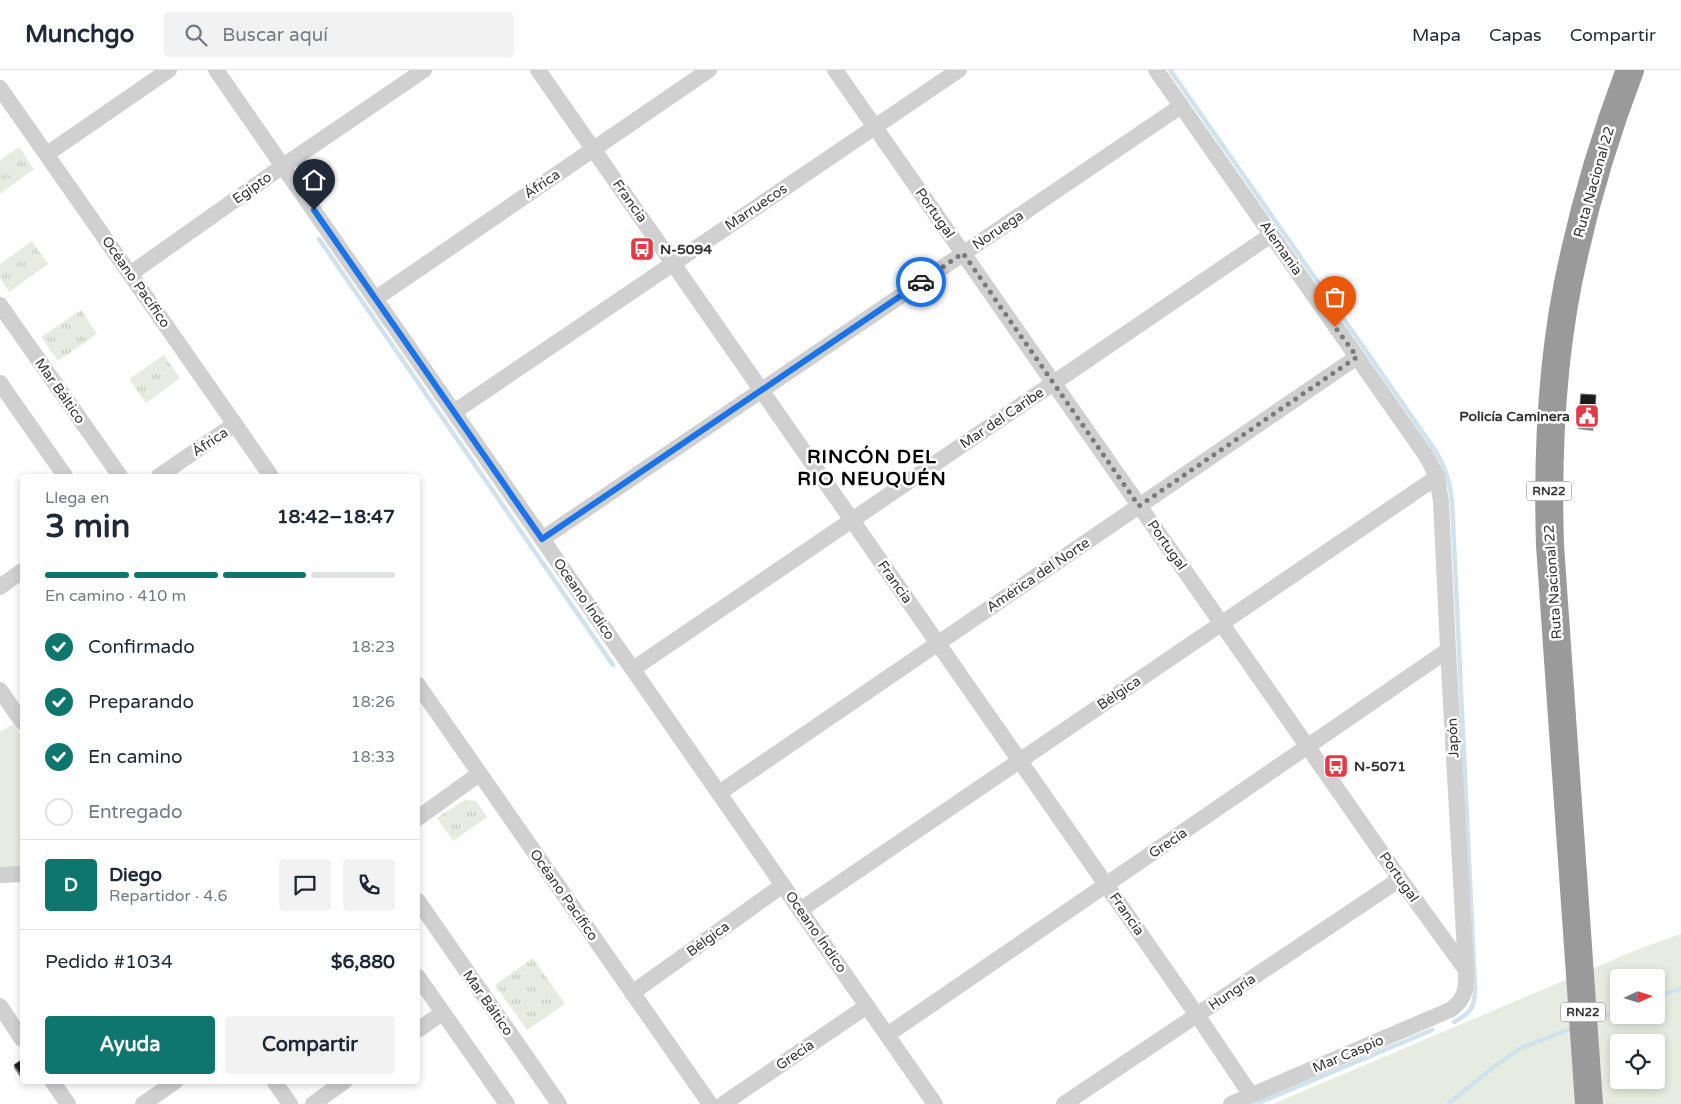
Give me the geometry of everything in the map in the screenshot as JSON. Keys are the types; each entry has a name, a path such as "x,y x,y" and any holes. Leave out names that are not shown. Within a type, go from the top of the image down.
{"highway":[{"name":"Ruta Nacional 22","path":"1589,1104 1550,545 1549,459 1560,334 1574,256 1607,135 1630,70"}],"street":[{"path":"47,154 169,70"},
{"name":"Oceano Índico","path":"216,70 935,1104"},
{"name":"Egipto","path":"130,274 283,166 424,70"},
{"name":"Francia","path":"538,70 1020,760 1251,1095"},
{"name":"África","path":"375,299 709,70"},
{"name":"Portugal","path":"835,70 1221,624 1466,970"},
{"name":"Marruecos","path":"454,412 959,70"},
{"name":"Alemania","path":"1156,70 1427,457 1437,477"},
{"name":"Océano Pacífico","path":"0,88 270,474"},
{"name":"Noruega","path":"542,539 1181,106"},
{"name":"Mar del Caribe","path":"633,669 1271,235"},
{"name":"Mar Báltico","path":"0,306 119,474"},
{"name":"América del Norte","path":"719,793 1357,357"},
{"path":"0,383 64,474"},
{"name":"África","path":"162,474 235,424"},
{"name":"Bélgica","path":"800,910 1437,477"},
{"name":"Japón","path":"1437,477 1441,502 1466,970 1466,990 1462,998"},
{"path":"0,586 20,572"},
{"name":"Grecia","path":"887,1035 1448,650"},
{"name":"Océano Pacífico","path":"420,688 710,1104"},
{"path":"0,690 20,719"},
{"path":"420,817 479,774"},
{"path":"0,875 20,874"},
{"name":"Hungría","path":"1064,1104 1400,879"},
{"name":"Bélgica","path":"632,993 783,885"},
{"name":"Mar Báltico","path":"420,904 559,1104"},
{"path":"420,980 507,1104"},
{"name":"Mar Caspio","path":"1231,1104 1450,1010 1462,998"},
{"path":"0,1006 20,1036"},
{"name":"Grecia","path":"723,1104 867,1006"},
{"path":"420,1029 442,1013"},
{"path":"54,1084 68,1104"},
{"path":"143,1104 172,1084"},
{"path":"276,1084 290,1104"},
{"path":"313,1104 342,1084"}],"green space":[{"path":"19,147 34,169 0,194 0,160"},
{"path":"32,241 48,264 9,292 0,278 0,264"},
{"path":"81,310 97,334 58,361 41,337"},
{"path":"164,355 180,378 146,403 129,379"},
{"path":"13,724 20,734 20,870 0,870 0,732"},
{"path":"465,800 476,801 487,817 453,841 437,818"},
{"path":"1681,934 1681,1104 1273,1104 1641,948"},
{"path":"533,958 565,1004 527,1030 495,985"}],"building":[{"name":"Policía Caminera","path":"1581,394 1596,395 1593,424 1578,422"},
{"path":"20,1061 20,1073 14,1065"}],"waterway":[{"path":"1170,70 1435,450 1442,462 1448,480 1452,501 1475,988 1471,1009 1454,1022"},
{"path":"319,239 613,665"},
{"path":"1665,994 1681,988"},
{"path":"1592,1021 1610,1014"},
{"path":"1448,1104 1519,1049 1575,1027"},
{"path":"1256,1104 1432,1030"}],"way so far":[{"path":"921,282 963,253 1139,506 1357,357 1335,327"}],"place":[{"name":"N-5094","path":"642,249"},
{"name":"Policía Caminera","path":"1587,416"},
{"name":"N-5071","path":"1336,766"}],"district":[{"name":"RINCÓN DEL RIO NEUQUÉN","path":"872,468"}],"route":[{"path":"314,210 542,539 921,282"}]}
